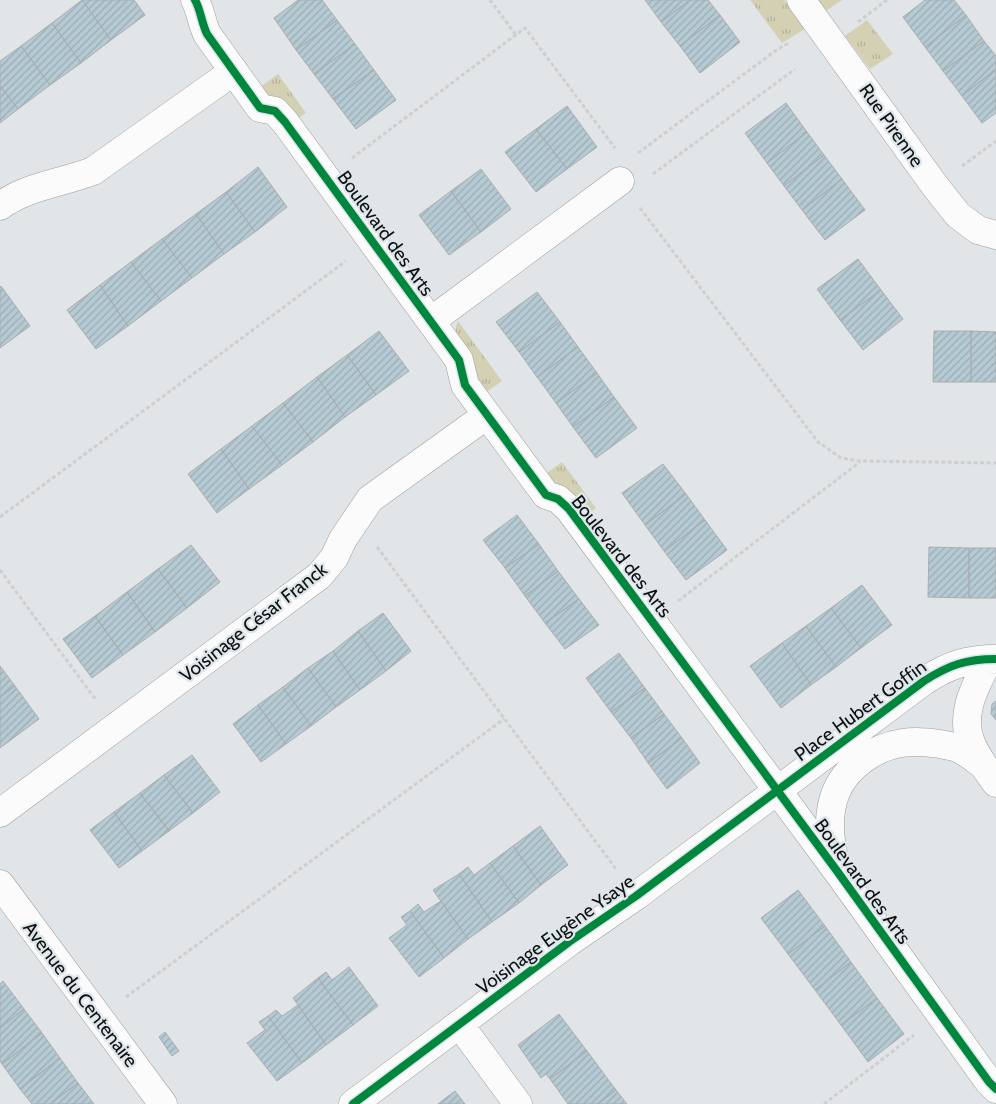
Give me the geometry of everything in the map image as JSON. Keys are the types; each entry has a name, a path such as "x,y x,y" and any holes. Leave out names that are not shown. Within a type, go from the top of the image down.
{"street":[{"name":"Boulevard des Arts","path":"195,0 207,34 260,108 275,112 285,122 459,360 465,385 487,415 546,495 558,499 569,509 996,1089"},
{"name":"Rue Pirenne","path":"801,0 958,215 978,230 996,234"},
{"path":"0,206 30,190 93,172 234,71"},
{"name":"Boulevard des Arts","path":"431,321 625,179"},
{"name":"Voisinage César Franck","path":"0,813 319,576 334,558 343,539 370,499 487,415"},
{"name":"Boulevard des Arts","path":"990,774 971,743 967,725 968,706 972,692 993,659"},
{"name":"Place Hubert Goffin","path":"776,791 949,666 969,660 993,659"},
{"name":"Boulevard des Arts","path":"837,872 830,844 829,825 832,808 837,791 847,775 856,764 867,756 900,743 917,741 934,743 955,747 971,756 990,774"},
{"name":"Voisinage Eugène Ysaye","path":"353,1104 569,942 636,896 776,791"},
{"name":"Avenue du Centenaire","path":"0,884 163,1104"},
{"path":"459,1024 518,1104"}],"path":[{"path":"490,0 516,35"},
{"path":"625,179 776,51 818,23"},
{"path":"326,178 525,28 625,179 818,442 841,458 860,461 996,463"},
{"path":"625,179 795,69"},
{"path":"935,186 996,141"},
{"path":"0,517 373,241"},
{"path":"652,620 860,461"},
{"path":"356,519 636,896"},
{"path":"0,570 115,727"},
{"path":"98,1017 504,719"},
{"path":"824,1104 941,1015"}],"green space":[{"path":"750,0 784,0 805,29 782,43"},
{"path":"818,0 842,0 826,11"},
{"path":"867,20 893,54 870,69 845,36"},
{"path":"278,74 306,113 296,120 259,88"},
{"path":"458,321 502,381 484,394 456,336"},
{"path":"562,462 596,508 586,515 563,491 544,475"}],"building":[{"path":"82,0 134,0 145,15 111,40"},
{"path":"82,0 111,40 81,63 52,23"},
{"path":"298,0 322,0 337,20 296,50 274,18"},
{"path":"645,0 690,0 661,22"},
{"path":"690,0 708,0 720,15 680,46 661,22"},
{"path":"925,0 954,0 966,15 925,47 903,17"},
{"path":"720,15 740,42 700,73 680,46"},
{"path":"966,15 984,41 943,71 925,47"},
{"path":"337,20 355,44 314,74 296,50"},
{"path":"52,23 81,63 50,85 21,46"},
{"path":"984,41 996,56 996,69 962,96 943,71"},
{"path":"355,44 374,70 333,99 314,74"},
{"path":"21,46 50,85 18,109 0,86 0,61"},
{"path":"996,69 996,113 982,123 962,96"},
{"path":"374,70 396,100 356,129 333,99"},
{"path":"0,86 18,109 0,123"},
{"path":"786,103 807,132 767,163 745,133"},
{"path":"567,106 597,147 567,169 536,129"},
{"path":"536,129 567,169 536,192 505,152"},
{"path":"807,132 824,155 784,186 767,163"},
{"path":"824,155 842,179 802,210 784,186"},
{"path":"258,167 287,207 255,232 226,192"},
{"path":"481,169 511,209 481,232 451,191"},
{"path":"842,179 865,210 825,240 802,210"},
{"path":"451,191 481,232 449,255 419,215"},
{"path":"226,192 255,232 224,254 196,214"},
{"path":"196,214 224,254 192,278 162,239"},
{"path":"162,239 192,278 161,301 131,262"},
{"path":"858,259 881,290 840,320 817,289"},
{"path":"131,262 161,301 128,326 100,285"},
{"path":"100,285 128,326 96,349 67,310"},
{"path":"0,287 30,326 0,348"},
{"path":"881,290 903,319 863,350 840,320"},
{"path":"537,292 560,322 519,352 496,322"},
{"path":"560,322 578,347 537,377 519,352"},
{"path":"379,331 409,371 376,395 347,355"},
{"path":"934,331 971,331 971,382 933,382"},
{"path":"971,331 996,332 996,382 971,382"},
{"path":"578,347 597,373 556,403 537,377"},
{"path":"347,355 376,395 345,417 317,377"},
{"path":"597,373 614,397 573,427 556,403"},
{"path":"317,377 345,417 313,442 283,403"},
{"path":"614,397 637,428 596,458 573,427"},
{"path":"283,403 313,442 282,465 252,426"},
{"path":"252,426 282,465 249,489 221,449"},
{"path":"221,449 249,489 217,513 188,474"},
{"path":"663,464 686,494 645,525 622,493"},
{"path":"686,494 705,520 664,551 645,525"},
{"path":"517,515 539,544 505,568 483,540"},
{"path":"705,520 727,550 686,580 664,551"},
{"path":"539,544 558,571 525,596 505,568"},
{"path":"191,545 220,582 187,608 158,569"},
{"path":"929,547 969,548 969,598 928,597"},
{"path":"969,548 996,548 996,598 969,598"},
{"path":"158,569 187,608 155,632 127,592"},
{"path":"558,571 579,599 545,623 525,596"},
{"path":"862,585 892,625 861,648 831,608"},
{"path":"127,592 155,632 123,655 95,616"},
{"path":"579,599 599,625 565,649 545,623"},
{"path":"831,608 861,648 836,667 806,626"},
{"path":"383,613 411,651 386,671 358,631"},
{"path":"95,616 123,655 92,678 63,639"},
{"path":"806,626 836,667 811,685 782,643"},
{"path":"358,631 386,671 360,690 333,651"},
{"path":"782,643 811,685 781,708 750,666"},
{"path":"333,651 360,690 336,707 308,668"},
{"path":"619,653 645,688 611,712 586,678"},
{"path":"0,666 15,686 0,697"},
{"path":"308,668 336,707 311,726 283,687"},
{"path":"15,686 39,719 0,748 0,697"},
{"path":"283,687 311,726 286,744 258,705"},
{"path":"645,688 664,714 631,738 611,712"},
{"path":"996,701 996,720 991,714 992,704"},
{"path":"258,705 286,744 261,762 233,724"},
{"path":"664,714 682,738 648,763 631,738"},
{"path":"682,738 700,763 667,789 648,763"},
{"path":"192,755 220,792 193,813 164,775"},
{"path":"164,775 193,813 169,831 140,793"},
{"path":"140,793 169,831 142,851 114,812"},
{"path":"114,812 142,851 119,868 90,830"},
{"path":"540,826 568,865 541,885 513,846"},
{"path":"513,846 541,885 519,903 490,863"},
{"path":"490,863 519,903 492,922 459,874 468,867 474,875"},
{"path":"459,874 492,922 468,939 433,890"},
{"path":"798,890 825,926 788,954 761,918"},
{"path":"441,901 468,939 444,958 410,911 418,904 424,912"},
{"path":"410,911 444,958 419,977 389,938 407,925 401,917"},
{"path":"825,926 851,962 815,990 788,954"},
{"path":"851,962 877,998 841,1025 815,990"},
{"path":"349,967 378,1006 353,1025 318,978 326,972 332,980"},
{"path":"318,978 353,1025 326,1045 293,998"},
{"path":"3,981 24,1009 0,1028 0,984"},
{"path":"877,998 904,1034 868,1062 841,1025"},
{"path":"298,1005 326,1045 302,1063 268,1016 276,1010 282,1016"},
{"path":"24,1009 42,1033 2,1064 0,1061 0,1028"},
{"path":"559,1014 587,1051 550,1079 546,1074 541,1078 518,1045"},
{"path":"268,1016 302,1063 277,1081 247,1043 265,1030 259,1022"},
{"path":"165,1032 179,1051 172,1056 159,1037"},
{"path":"42,1033 60,1058 20,1089 2,1064"},
{"path":"587,1051 616,1090 597,1104 568,1104 550,1079"},
{"path":"60,1058 78,1083 50,1104 32,1104 20,1089"},
{"path":"78,1083 94,1104 50,1104"},
{"path":"616,1090 627,1104 597,1104"},
{"path":"455,1091 465,1104 438,1104"}],"cycle path":[{"path":"195,0 207,34 260,108 275,111 285,122 459,360 465,385 546,495 558,499 569,509 996,1089"},
{"path":"353,1104 569,942 636,896 924,681 958,664 976,660 996,659"}]}
